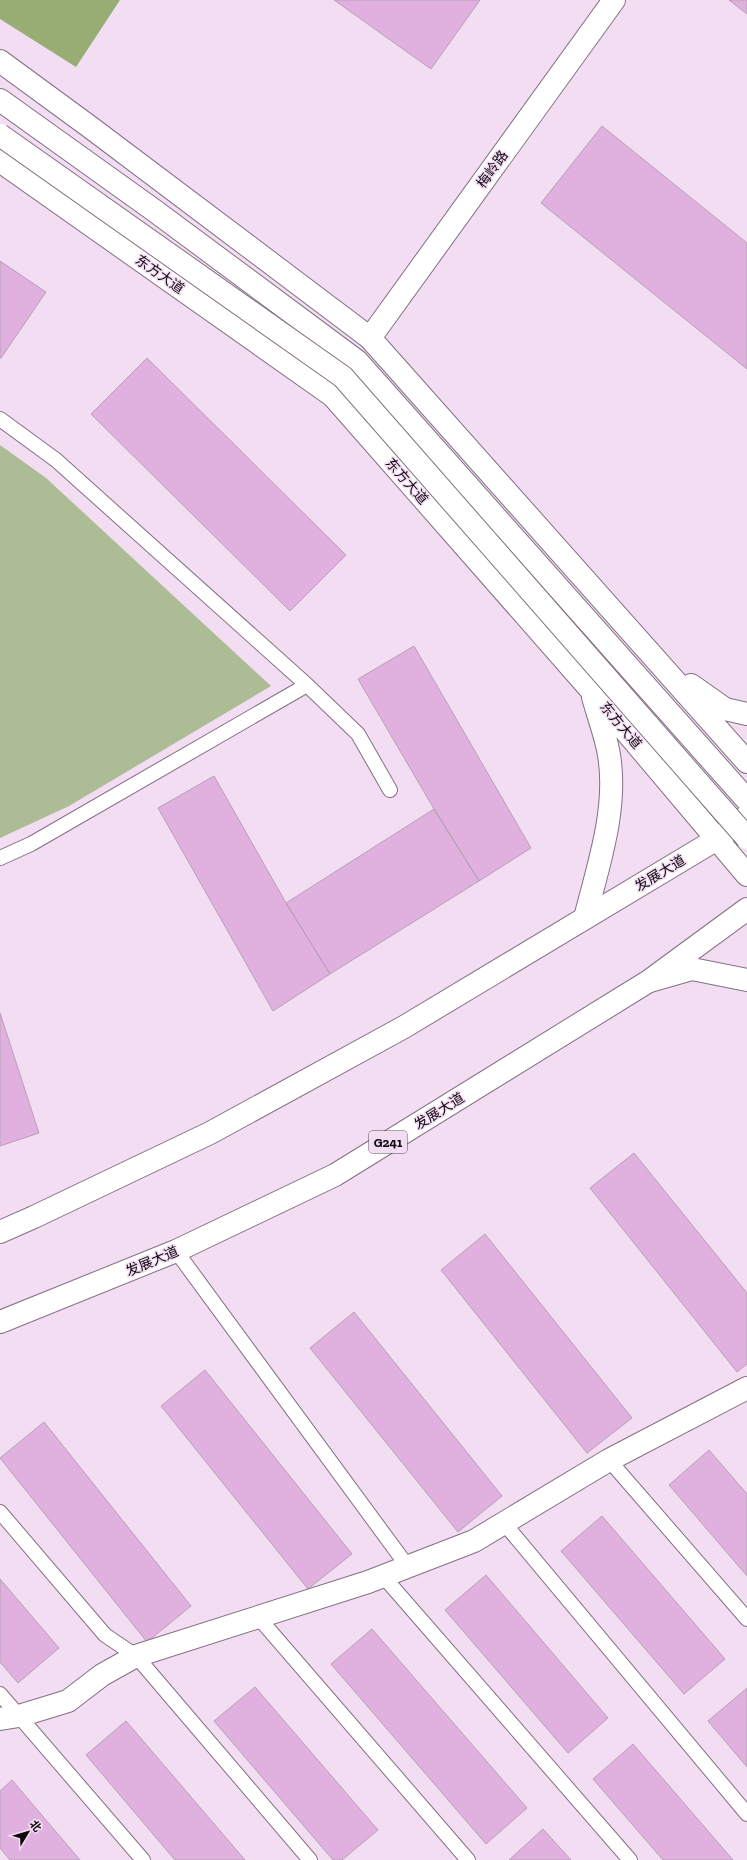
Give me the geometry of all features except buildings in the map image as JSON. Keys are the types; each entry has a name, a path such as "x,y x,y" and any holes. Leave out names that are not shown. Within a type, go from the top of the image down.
{"main road":[{"name":"梅岭路","path":"370,338 614,0"},
{"path":"0,61 370,338 747,762"},
{"path":"0,100 161,216 357,361 747,800"},
{"path":"0,135 343,377 747,838"},
{"name":"东方大道","path":"0,161 333,396 591,690 747,875"},
{"path":"658,661 724,709 747,714"},
{"path":"584,918 604,842 611,802 609,756 591,690"},
{"name":"发展大道","path":"0,1232 210,1133 404,1027 717,839 747,816"},
{"name":"发展大道","path":"0,1322 176,1251 335,1175 649,981 747,909"},
{"path":"649,981 692,969 747,980"},
{"path":"10,1717 68,1701 102,1675 136,1656 383,1576 474,1541 609,1460 744,1394"}],"lane":[{"path":"0,419 56,460 307,686 358,734 390,790"},
{"path":"0,858 31,844 307,686"},
{"path":"176,1251 408,1566"},
{"path":"609,1460 747,1619"},
{"path":"0,1512 105,1635 136,1656 310,1860"},
{"path":"504,1523 747,1814"},
{"path":"383,1576 630,1860"},
{"path":"258,1617 468,1860"},
{"path":"0,1694 10,1717 143,1860"}],"green space":[{"path":"0,0 120,0 76,67 0,19"},
{"path":"0,445 46,478 271,686 69,806 0,838"}]}
